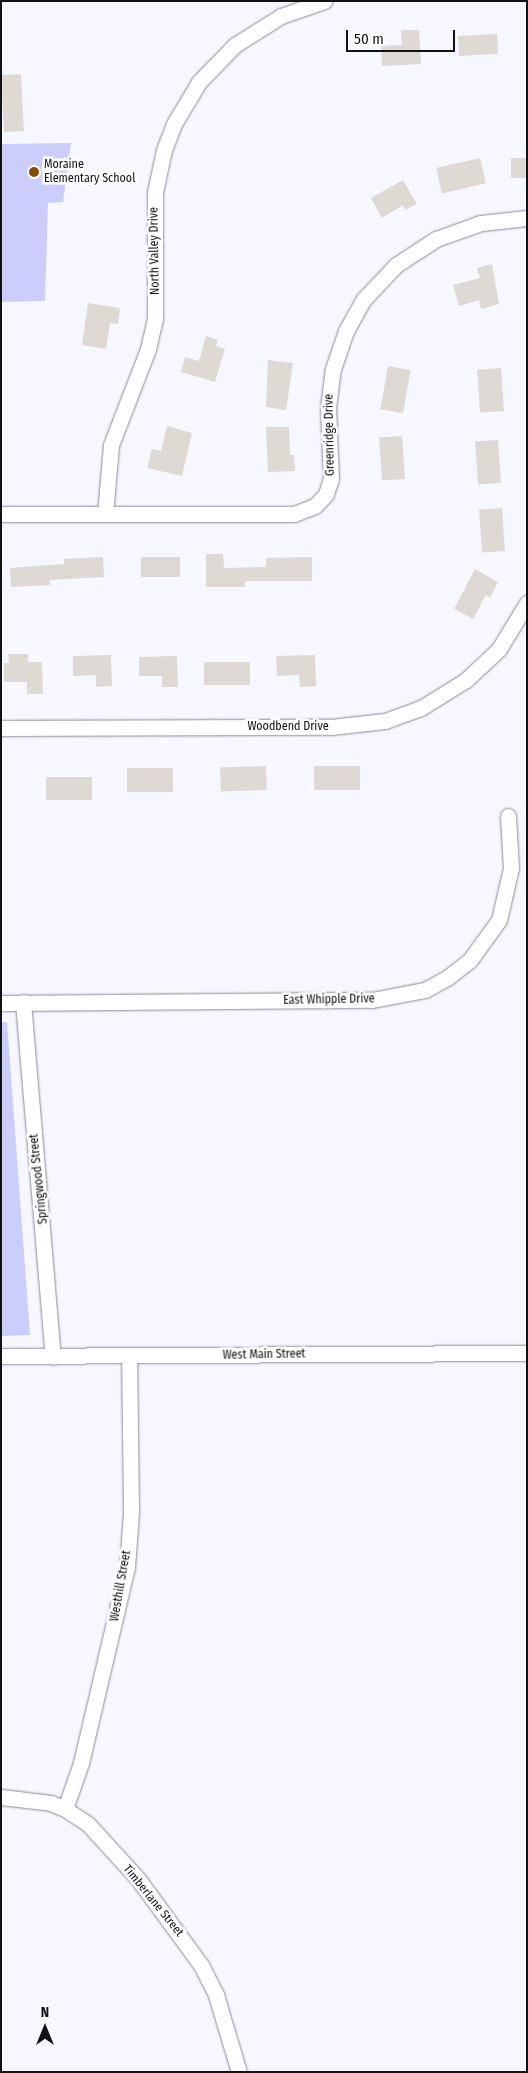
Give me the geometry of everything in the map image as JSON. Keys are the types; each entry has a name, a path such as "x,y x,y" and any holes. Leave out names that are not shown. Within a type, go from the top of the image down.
{"street":[{"name":"North Valley Drive","path":"105,514 111,445 148,349 155,318 155,192 164,150 174,124 199,82 235,45 281,16 324,1"},
{"name":"Greenridge Drive","path":"1,514 294,514 315,506 326,494 331,479 328,408 333,369 346,332 364,300 396,265 436,239 480,223 527,218"},
{"name":"Woodbend Drive","path":"1,728 332,727 385,721 421,708 466,680 498,649 527,603"},
{"name":"East Whipple Drive","path":"1,1002 372,1000 424,990 447,978 470,960 498,920 511,868 508,816"},
{"name":"Springwood Street","path":"23,1002 53,1357"},
{"name":"West Main Street","path":"1,1356 129,1357 527,1353"},
{"name":"Westhill Street","path":"65,1809 80,1762 126,1567 131,1512 129,1357"},
{"name":"Timberlane Street","path":"1,1797 51,1803 65,1809 88,1824 138,1879 186,1943 216,1995 239,2072"}],"shaded area":[{"path":"71,143 63,202 48,203 45,301 1,302 1,144"},
{"path":"1,1022 7,1022 30,1335 1,1336"}],"building":[{"path":"401,30 419,30 421,64 382,66 381,46 402,45"},
{"path":"497,34 498,54 459,56 458,36"},
{"path":"21,74 24,131 4,132 1,75"},
{"path":"480,158 486,183 442,193 436,168"},
{"path":"511,158 527,158 527,178 511,178"},
{"path":"403,180 417,204 405,210 403,205 382,218 371,198"},
{"path":"492,264 499,304 481,309 479,300 459,306 453,285 480,278 477,268"},
{"path":"88,303 120,308 118,324 110,323 106,349 82,345"},
{"path":"206,336 218,340 216,346 225,349 215,382 181,372 185,357 199,361"},
{"path":"268,360 293,363 286,410 266,407"},
{"path":"388,366 411,370 403,413 380,409"},
{"path":"501,368 504,411 480,413 477,370"},
{"path":"167,426 192,433 182,476 147,468 152,449 161,451"},
{"path":"266,427 289,427 290,455 294,455 295,471 268,472"},
{"path":"402,436 405,479 382,480 379,438"},
{"path":"498,440 501,483 478,484 475,442"},
{"path":"502,508 505,551 482,552 479,510"},
{"path":"206,554 223,554 224,568 266,567 266,558 312,557 312,581 245,581 245,587 206,587"},
{"path":"103,557 104,577 50,580 50,585 11,587 10,568 64,564 64,559"},
{"path":"141,557 180,557 180,577 141,577"},
{"path":"475,569 498,582 490,598 486,595 473,619 454,609"},
{"path":"8,654 28,654 28,662 42,662 43,694 27,694 27,682 4,682 4,663 9,663"},
{"path":"111,655 112,686 96,687 96,675 73,676 73,656"},
{"path":"315,655 316,686 300,687 299,675 277,676 276,656"},
{"path":"177,656 178,687 162,687 162,676 139,676 139,657"},
{"path":"204,662 250,662 250,685 204,685"},
{"path":"266,766 267,790 221,792 220,768"},
{"path":"314,766 360,766 360,790 314,790"},
{"path":"127,768 173,768 173,792 127,792"},
{"path":"46,777 92,777 92,800 46,800"}],"place":[{"name":"Moraine Elementary School","path":"34,172"}]}
